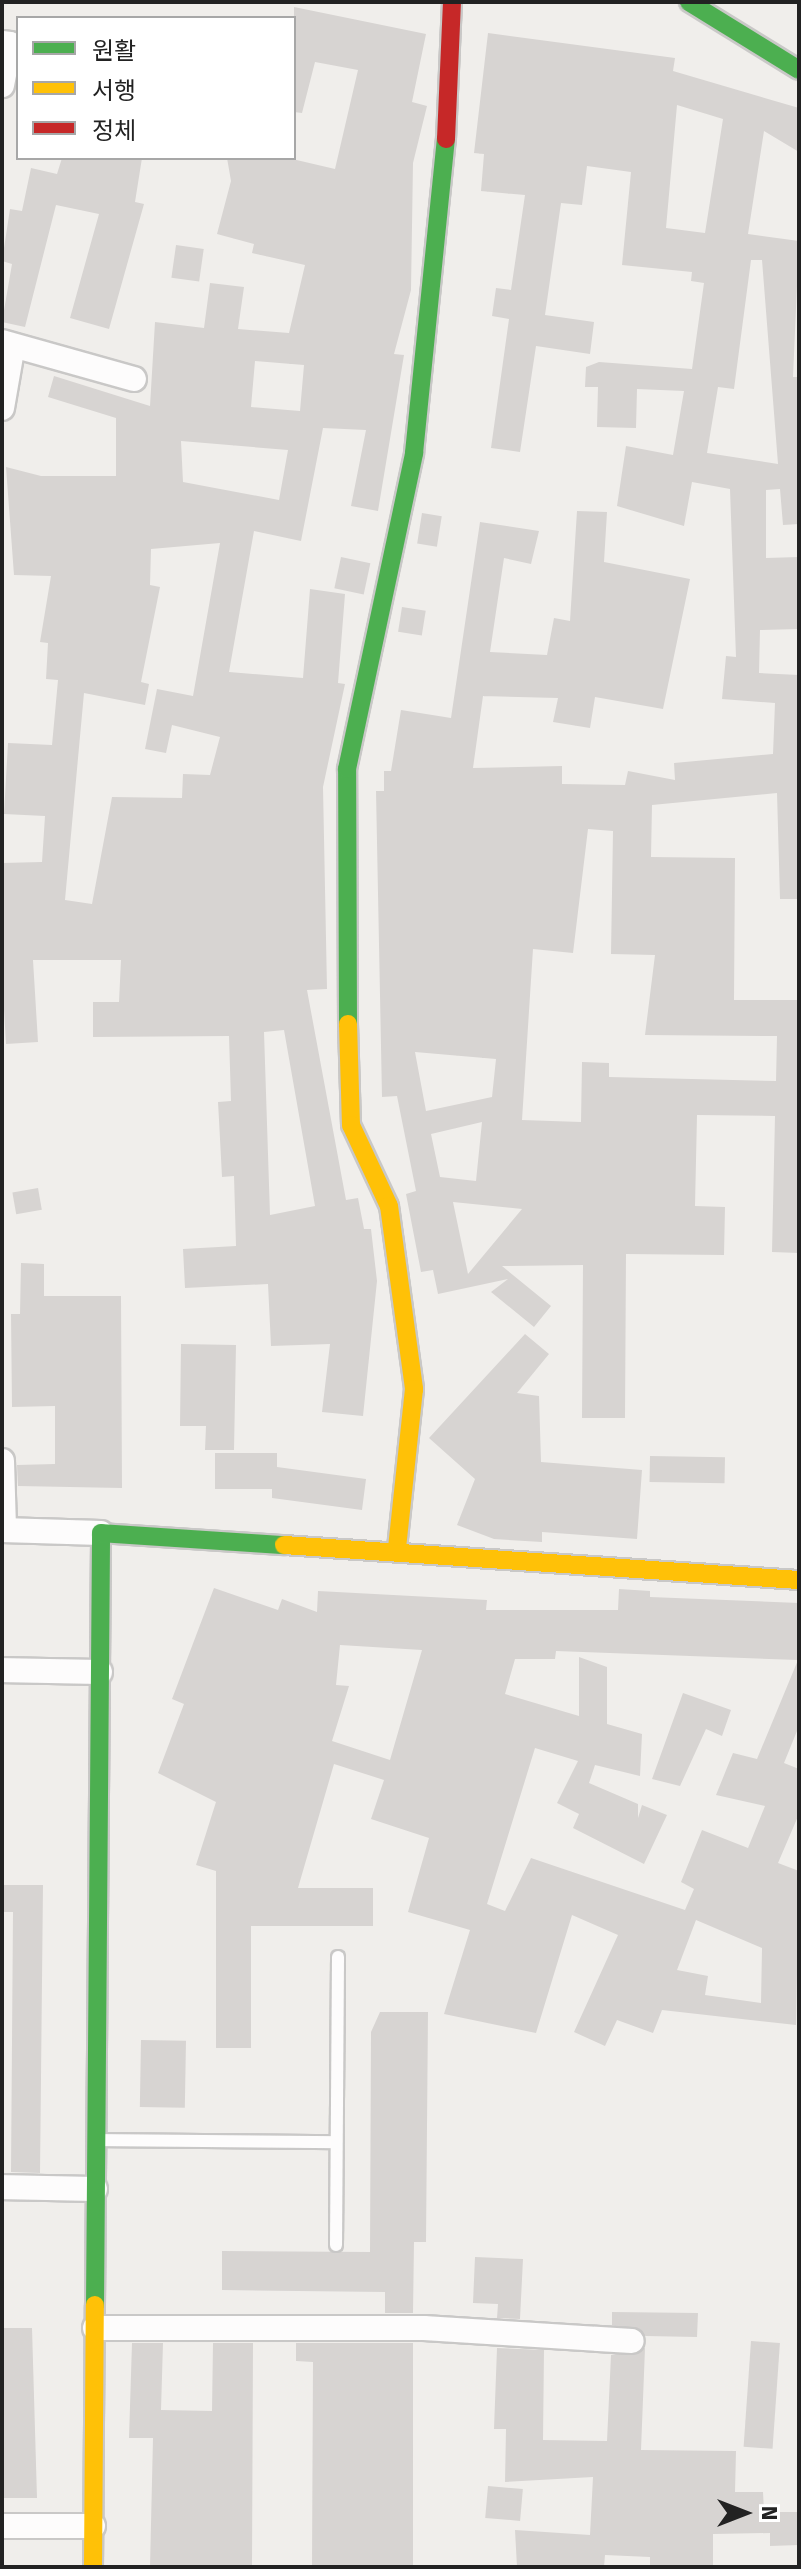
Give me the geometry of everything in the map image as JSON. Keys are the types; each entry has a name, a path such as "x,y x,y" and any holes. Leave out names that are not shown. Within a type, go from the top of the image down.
{"street":[{"path":"397,1549 414,1389 389,1206 351,1125 343,833 347,769 414,453 444,179 452,2"},
{"path":"689,2 799,70"},
{"path":"2,43 10,44 2,85"},
{"path":"2,408 7,346 134,379"},
{"path":"2,1461 3,1530 397,1549 799,1580"},
{"path":"93,2567 101,1533"},
{"path":"2,1670 100,1672"},
{"path":"2,2187 95,2189"},
{"path":"95,2328 424,2328 632,2341"},
{"path":"2,2526 93,2526"}],"lane":[{"path":"336,2245 338,1957"},
{"path":"95,2140 336,2142"}],"building":[{"path":"294,7 426,34 412,102 427,106 413,163 411,290 394,354 404,355 378,511 351,506 366,430 323,428 301,541 254,531 229,672 303,678 310,589 345,594 338,683 345,684 323,787 327,989 307,990 346,1200 358,1198 364,1229 371,1229 377,1281 363,1416 322,1412 330,1344 271,1346 268,1284 185,1288 183,1249 236,1246 234,1176 222,1177 218,1102 231,1101 229,1036 93,1037 93,1002 119,1002 121,960 33,960 38,1042 6,1044 3,992 2,863 42,862 45,816 4,814 8,743 52,745 58,680 46,679 48,643 40,642 51,576 14,575 6,467 41,476 116,476 116,418 48,397 54,376 150,406 155,322 204,328 210,283 244,287 238,329 289,333 305,265 252,253 254,244 217,234 231,181 227,160 296,160 335,169 358,70 315,62 302,113 296,112","holes":["255,361 304,365 300,411 251,407","181,441 288,450 279,500 183,482","220,543 193,696 157,689 145,749 166,753 172,725 220,737 210,775 183,774 182,798 112,797 92,904 65,900 84,693 145,705 149,684 141,682 160,587 150,585 151,549","284,1030 315,1206 270,1215 264,1032"]},
{"path":"488,33 675,58 673,71 799,108 799,152 764,131 748,234 799,241 793,377 799,377 799,524 783,525 780,489 766,490 766,558 799,557 799,629 760,630 759,673 799,675 799,899 780,899 777,793 652,805 651,857 735,858 734,1000 799,1000 799,1253 772,1252 775,1116 697,1115 695,1206 725,1207 724,1255 626,1254 625,1418 582,1418 583,1265 502,1266 551,1306 534,1327 491,1292 508,1279 438,1294 433,1270 421,1272 406,1194 416,1191 397,1096 382,1097 376,791 384,791 384,771 391,771 401,710 451,718 480,522 539,531 531,564 504,558 490,652 547,655 554,618 570,621 577,511 607,512 604,562 690,579 663,709 595,697 590,728 553,722 558,698 483,696 473,768 562,766 562,784 625,785 628,771 675,780 674,763 773,754 775,703 722,699 726,656 736,657 730,489 692,482 684,526 617,506 626,446 673,455 684,391 637,389 636,428 597,427 598,387 585,387 586,367 599,362 692,369 704,283 691,281 692,272 622,265 631,172 587,166 582,205 561,203 545,315 594,322 590,354 536,346 520,452 491,448 509,319 492,316 496,288 511,290 525,195 481,191 484,154 474,153","holes":["677,105 723,119 705,233 666,228","751,260 762,260 778,464 707,453 718,387 734,389","588,829 613,831 611,954 655,955 645,1035 777,1036 776,1081 609,1077 609,1063 582,1062 581,1122 522,1120 533,949 573,953","415,1052 496,1059 492,1097 426,1111","482,1122 476,1181 440,1177 431,1134","453,1202 522,1209 468,1274"]},
{"path":"61,160 142,160 135,202 144,204 109,329 70,318 99,214 56,205 25,327 2,322 12,264 2,261 10,209 22,211 31,168 57,174"},
{"path":"176,245 204,249 199,282 171,278"},
{"path":"422,513 442,516 437,547 417,544"},
{"path":"341,557 370,563 364,595 334,588"},
{"path":"402,607 426,611 422,635 398,632"},
{"path":"38,1188 42,1210 16,1214 12,1193"},
{"path":"21,1263 44,1264 44,1296 121,1296 122,1488 18,1486 17,1465 55,1464 55,1406 12,1407 11,1314 20,1314"},
{"path":"525,1334 549,1354 517,1393 539,1396 541,1462 642,1470 637,1539 542,1532 542,1542 494,1539 457,1525 475,1479 429,1438"},
{"path":"181,1344 236,1345 234,1450 205,1450 206,1426 180,1426"},
{"path":"215,1453 277,1453 277,1467 366,1479 362,1510 272,1498 272,1489 215,1489"},
{"path":"650,1456 725,1457 725,1483 650,1482"},
{"path":"214,1588 278,1610 282,1599 317,1612 318,1591 487,1600 486,1610 618,1610 619,1589 650,1591 650,1597 799,1603 799,1726 784,1763 799,1769 799,1814 778,1863 799,1871 796,2025 662,2010 653,2033 617,2020 605,2046 574,2032 618,1935 572,1915 536,2033 444,2014 470,1930 408,1912 429,1838 371,1819 384,1780 334,1764 298,1888 373,1888 373,1926 251,1926 251,2048 216,2048 216,1871 196,1865 216,1802 158,1773 184,1704 172,1699","holes":["340,1645 422,1650 390,1760 332,1741 349,1686 336,1685","556,1651 798,1660 757,1759 733,1753 716,1795 765,1806 748,1848 702,1830 681,1882 694,1889 685,1910 531,1858 505,1911 487,1904 535,1748 578,1761 557,1803 579,1814 573,1828 644,1864 667,1815 642,1805 638,1818 638,1804 589,1783 595,1765 640,1776 642,1734 607,1724 607,1667 579,1657 579,1716 505,1694 515,1659 555,1659","696,1920 762,1948 761,2003 705,1995 708,1976 677,1970"]},
{"path":"683,1693 731,1710 722,1736 706,1729 680,1786 652,1779"},
{"path":"2,1885 43,1885 40,2173 11,2172 13,1912 2,1912"},
{"path":"380,2012 428,2012 426,2242 414,2242 413,2313 385,2313 385,2292 222,2290 222,2251 370,2252 371,2032"},
{"path":"141,2040 186,2041 185,2108 140,2107"},
{"path":"475,2257 523,2259 520,2319 497,2318 498,2304 473,2303"},
{"path":"612,2312 698,2313 697,2337 646,2336 612,2325"},
{"path":"2,2328 32,2328 37,2498 2,2498"},
{"path":"751,2341 780,2343 773,2449 744,2447"},
{"path":"132,2343 163,2343 161,2410 212,2411 213,2343 253,2343 252,2567 150,2567 153,2438 129,2438"},
{"path":"296,2343 413,2343 413,2567 312,2567 313,2362 296,2361"},
{"path":"497,2348 544,2350 543,2440 607,2441 611,2355 645,2348 641,2450 736,2451 735,2492 763,2492 764,2512 799,2512 799,2545 770,2546 770,2533 713,2534 713,2567 650,2567 650,2557 605,2555 604,2567 517,2567 515,2530 590,2535 593,2477 505,2482 506,2429 494,2429"},
{"path":"488,2486 523,2489 520,2521 485,2518"}],"traffic: fast":[{"path":"689,2 799,70"},
{"path":"348,1024 347,769 414,453 446,139"},
{"path":"95,2305 101,1533 284,1545"}],"traffic: slow":[{"path":"348,1024 351,1125 389,1206 414,1389 397,1549"},
{"path":"284,1545 799,1580"},
{"path":"93,2567 95,2305"}],"traffic: jam":[{"path":"446,139 452,2"}]}
